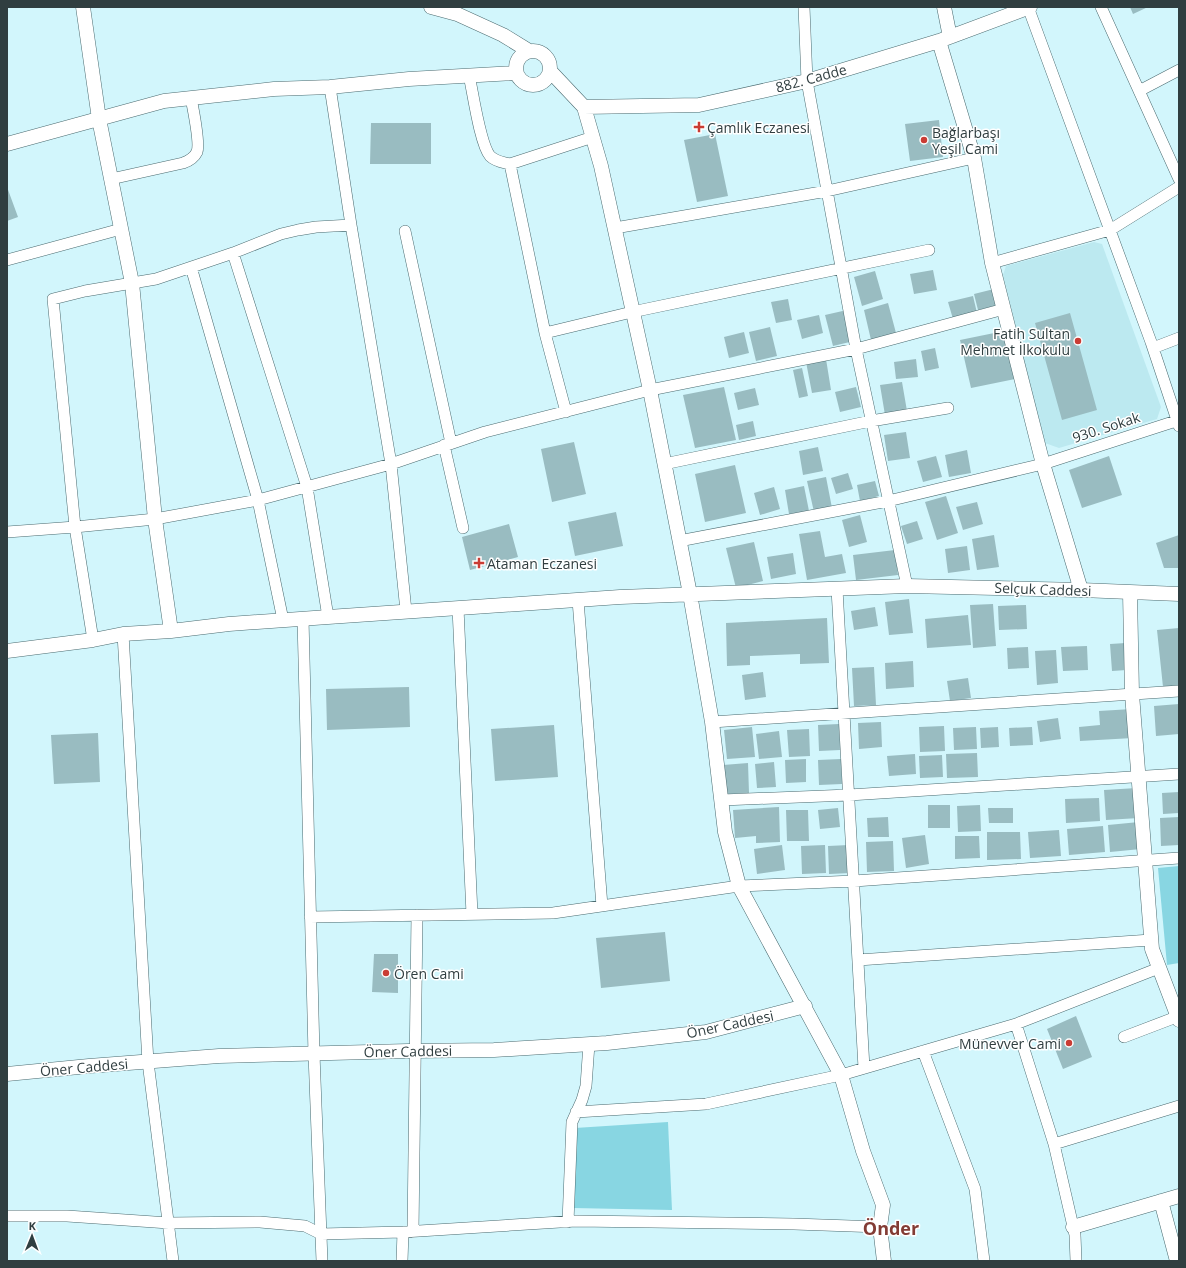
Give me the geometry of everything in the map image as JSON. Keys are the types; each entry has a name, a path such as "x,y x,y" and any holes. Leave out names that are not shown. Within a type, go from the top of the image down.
{"street":[{"path":"83,7 99,119 132,283 155,519 170,631"},
{"path":"431,7 457,14 466,13 529,51 538,51 546,55 550,63 551,72 547,79 541,84 534,86 526,84 520,80 516,73 516,64 521,56 529,51"},
{"path":"804,7 807,81 856,349 907,586"},
{"path":"944,7 944,39 974,158 992,263 1042,464 1081,590"},
{"path":"1029,7 1153,348 1178,422"},
{"name":"882. Cadde","path":"584,107 699,105 807,81 944,39 1029,7"},
{"path":"1101,7 1179,179"},
{"path":"1139,90 1179,70"},
{"path":"551,72 584,107 601,166 650,390 690,594 712,722 725,832 739,886 842,1075 863,1151 883,1205 880,1227 884,1261"},
{"path":"7,144 164,101 274,89 330,87 409,79 516,73"},
{"path":"469,75 484,143 490,156 497,161 510,164 593,137"},
{"path":"330,87 391,464 406,611"},
{"path":"111,179 182,163 195,156 198,147 191,98"},
{"path":"615,228 827,191 974,158"},
{"path":"510,164 545,333 566,412"},
{"path":"992,263 1110,230 1179,187"},
{"path":"93,640 75,527 53,299 85,291 156,279 233,253 281,234 316,227 352,225"},
{"path":"7,260 121,229"},
{"path":"405,231 448,444 463,528"},
{"path":"545,333 632,312 929,250"},
{"path":"233,253 307,487 328,617"},
{"path":"191,267 258,500 283,620"},
{"path":"7,532 155,519 258,500 391,464 485,432 650,390 856,349 1004,309"},
{"path":"1153,348 1179,338"},
{"path":"664,464 871,421 948,408"},
{"name":"930. Sokak","path":"679,541 888,501 1042,464 1178,422"},
{"name":"Selçuk Caddesi","path":"7,650 93,640 123,634 170,631 229,624 406,611 690,594 907,586 1179,594"},
{"path":"838,588 864,1068"},
{"path":"1124,1037 1179,1018 1152,949 1132,694 1130,592"},
{"path":"578,600 602,906"},
{"path":"458,608 472,914"},
{"path":"303,619 314,1054 322,1261"},
{"path":"123,634 148,1062 174,1261"},
{"path":"712,722 844,712 1179,691"},
{"path":"722,800 849,795 1179,774"},
{"path":"310,917 553,913 739,886 854,881 1179,858"},
{"path":"402,1261 408,1232 416,1050 417,915"},
{"path":"858,960 1151,940"},
{"path":"576,1112 706,1104 842,1075 1016,1024 1159,968"},
{"name":"Öner Caddesi","path":"7,1074 219,1056 416,1050 494,1050 589,1044 706,1032 805,1006"},
{"path":"1016,1024 1054,1144 1073,1227 1076,1261"},
{"path":"568,1222 572,1122 582,1100 586,1086 589,1044"},
{"path":"923,1051 975,1189 984,1261"},
{"path":"1054,1144 1179,1106"},
{"path":"1073,1227 1179,1196"},
{"path":"1161,1201 1177,1261"},
{"path":"7,1216 67,1216 169,1223 260,1222 305,1226 320,1234 408,1232 568,1222 794,1224 880,1227"}],"shaded area":[{"name":"Fatih Sultan Mehmet İlkokulu","path":"1094,242 1102,244 1161,407 1157,419 1059,448 1045,443 1003,275 1006,266"},
{"path":"1179,866 1179,963 1167,965 1158,868"},
{"path":"668,1122 672,1210 573,1208 575,1128"}],"building":[{"path":"1130,7 1148,7 1133,14"},
{"name":"Bağlarbaşı Yeşil Cami","path":"939,120 943,157 910,161 905,124"},
{"path":"371,123 431,123 431,164 370,164"},
{"path":"715,134 728,196 697,202 684,140"},
{"path":"7,187 18,217 7,221"},
{"path":"933,270 937,290 914,294 910,274"},
{"path":"875,271 883,299 862,306 854,277"},
{"path":"994,289 998,305 978,310 974,294"},
{"path":"973,296 977,313 953,319 948,302"},
{"path":"788,299 792,320 776,323 771,302"},
{"path":"888,303 896,333 871,340 864,310"},
{"path":"847,310 854,341 833,346 825,315"},
{"path":"1070,313 1097,410 1062,420 1035,323"},
{"path":"819,315 823,333 802,339 797,320"},
{"path":"770,327 777,356 756,361 749,332"},
{"path":"1004,331 1015,379 971,388 960,340"},
{"path":"744,332 749,353 729,358 724,337"},
{"path":"935,348 939,368 925,371 921,351"},
{"path":"826,359 831,390 812,393 806,362"},
{"path":"916,359 918,377 896,379 894,362"},
{"path":"802,368 808,396 799,398 793,370"},
{"path":"902,382 907,411 885,415 880,385"},
{"path":"724,387 736,440 695,448 683,395"},
{"path":"856,387 861,407 840,412 835,392"},
{"path":"755,388 759,405 738,410 734,393"},
{"path":"753,421 756,436 739,440 736,425"},
{"path":"906,432 910,458 888,461 884,435"},
{"path":"574,442 586,494 552,502 541,449"},
{"path":"818,447 823,471 803,475 799,451"},
{"path":"967,450 971,473 949,477 945,455"},
{"path":"936,456 942,477 923,482 917,461"},
{"path":"1109,456 1122,495 1082,508 1069,470"},
{"path":"735,465 746,513 705,522 695,474"},
{"path":"848,473 853,489 836,494 831,478"},
{"path":"826,477 832,508 814,512 807,481"},
{"path":"875,481 879,496 860,501 857,485"},
{"path":"804,486 809,511 789,514 785,490"},
{"path":"774,487 780,509 760,515 754,493"},
{"path":"946,496 958,533 937,540 925,502"},
{"path":"977,502 983,524 963,530 956,507"},
{"path":"616,512 623,546 575,556 568,522"},
{"path":"860,515 867,542 849,547 842,520"},
{"path":"917,521 923,539 907,544 901,526"},
{"path":"509,524 518,557 470,570 462,537"},
{"path":"820,531 825,557 842,554 846,573 807,580 799,534"},
{"path":"994,535 999,567 977,570 972,539"},
{"path":"1179,535 1179,568 1164,568 1156,543"},
{"path":"754,542 763,581 736,588 726,548"},
{"path":"967,546 970,570 948,573 945,549"},
{"path":"895,550 898,575 856,580 853,555"},
{"path":"793,553 796,574 771,579 767,557"},
{"path":"909,599 913,633 889,635 885,602"},
{"path":"993,604 996,646 973,648 970,605"},
{"path":"1026,605 1027,629 999,630 998,606"},
{"path":"875,607 878,626 854,630 851,611"},
{"path":"968,615 971,645 927,648 925,619"},
{"path":"827,618 829,663 800,664 800,654 750,656 750,665 727,666 726,623"},
{"path":"1179,628 1179,685 1163,687 1157,630"},
{"path":"1126,643 1127,670 1112,671 1110,644"},
{"path":"1087,646 1088,670 1063,671 1061,647"},
{"path":"1028,647 1029,668 1008,669 1007,648"},
{"path":"1056,650 1058,683 1037,685 1035,651"},
{"path":"913,661 914,687 886,689 885,663"},
{"path":"874,667 876,705 854,706 852,668"},
{"path":"763,672 766,697 745,700 742,675"},
{"path":"968,678 971,698 950,701 947,681"},
{"path":"409,687 410,727 327,730 326,689"},
{"path":"1179,704 1179,734 1156,736 1154,706"},
{"path":"1132,709 1133,738 1080,741 1079,727 1100,725 1099,711"},
{"path":"1058,718 1061,739 1040,742 1037,721"},
{"path":"881,722 882,747 859,749 858,723"},
{"path":"839,724 840,750 819,751 818,725"},
{"path":"554,725 558,777 495,781 491,729"},
{"path":"944,726 945,751 920,752 919,727"},
{"path":"752,727 755,757 727,759 724,730"},
{"path":"976,727 977,749 954,750 953,728"},
{"path":"998,727 999,747 981,748 980,728"},
{"path":"1032,727 1033,745 1010,746 1009,728"},
{"path":"809,729 810,756 789,757 787,730"},
{"path":"779,731 782,757 759,759 756,734"},
{"path":"98,733 100,782 54,784 51,735"},
{"path":"977,753 978,777 947,778 946,754"},
{"path":"915,754 916,774 889,776 887,756"},
{"path":"942,755 943,777 920,778 919,756"},
{"path":"806,759 806,782 786,783 785,760"},
{"path":"841,759 842,784 819,785 818,760"},
{"path":"774,762 776,787 757,788 755,764"},
{"path":"748,763 749,793 725,794 723,765"},
{"path":"1137,788 1139,818 1106,820 1104,790"},
{"path":"1179,792 1179,813 1163,814 1162,793"},
{"path":"1099,798 1100,821 1066,823 1065,799"},
{"path":"928,805 950,805 950,828 928,828"},
{"path":"980,805 981,831 958,832 957,806"},
{"path":"779,807 780,842 756,843 756,836 735,838 733,810"},
{"path":"838,808 840,827 820,829 818,810"},
{"path":"988,808 1013,808 1013,823 989,823"},
{"path":"786,810 808,810 809,841 787,841"},
{"path":"888,817 889,837 868,837 867,818"},
{"path":"1179,817 1179,845 1161,846 1160,818"},
{"path":"1139,822 1141,849 1110,852 1108,825"},
{"path":"1103,826 1105,852 1069,855 1067,829"},
{"path":"1059,830 1061,856 1030,858 1028,832"},
{"path":"987,832 1020,832 1021,859 987,860"},
{"path":"925,835 929,864 906,868 902,838"},
{"path":"955,836 979,836 980,858 955,859"},
{"path":"893,841 894,871 867,872 866,842"},
{"path":"782,845 785,870 757,874 754,849"},
{"path":"825,845 826,873 802,874 801,846"},
{"path":"849,845 851,873 829,874 828,846"},
{"path":"665,932 670,981 601,988 596,938"},
{"name":"Ören Cami","path":"374,954 398,954 398,993 372,992"},
{"name":"Münevver Cami","path":"1076,1016 1092,1057 1063,1069 1047,1029"}],"place":[{"name":"Çamlık Eczanesi","path":"699,127"},
{"name":"Bağlarbaşı Yeşil Cami","path":"924,140"},
{"name":"Fatih Sultan Mehmet İlkokulu","path":"1078,341"},
{"name":"Ataman Eczanesi","path":"479,563"},
{"name":"Ören Cami","path":"386,973"},
{"name":"Münevver Cami","path":"1069,1043"}],"district":[{"name":"Önder","path":"891,1228"}]}
